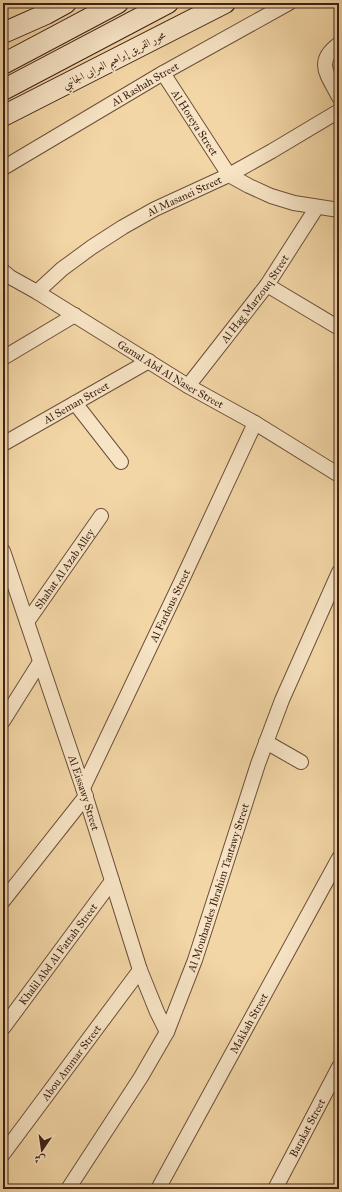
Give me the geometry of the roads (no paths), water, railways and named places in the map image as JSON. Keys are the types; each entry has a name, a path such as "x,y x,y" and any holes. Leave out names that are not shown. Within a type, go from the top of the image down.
{"main road":[{"path":"3,33 46,14 66,3"},
{"path":"3,64 118,3"},
{"path":"3,90 168,3"},
{"name":"محور الفريق إبراهيم العرابى الجانبي","path":"7,110 143,46 225,3"}],"street":[{"name":"Al Rashah Street","path":"3,168 163,73 289,3"},
{"path":"339,44 331,50 325,59 325,68 339,97"},
{"name":"Al Horeya Street","path":"163,73 229,175 271,196 317,208 339,210"},
{"name":"Al Masanei Street","path":"37,292 62,269 123,227 229,175 339,111"},
{"name":"Al Hag Marzouq Street","path":"188,386 267,285 317,208"},
{"name":"Gamal Abd Al Naser Street","path":"5,276 37,292 188,386 255,423 339,475"},
{"path":"267,285 339,328"},
{"path":"3,358 75,315"},
{"name":"Al Seman Street","path":"3,444 149,361"},
{"path":"75,403 121,462"},
{"name":"Al Fardous Street","path":"3,901 84,792 255,423"},
{"name":"Shahat Al Azab Alley","path":"27,622 101,516"},
{"name":"Al Eissawy Street","path":"3,551 84,792 140,970 167,1032"},
{"name":"Al Mouhandes Ibrahim Tantawy Street","path":"68,1189 137,1084 167,1032 195,960 235,832 266,742 282,700 339,572"},
{"path":"3,721 40,662"},
{"path":"266,742 301,762"},
{"name":"Makkah Street","path":"158,1189 339,858"},
{"name":"Khalil Abd Al Fattah Street","path":"3,1028 112,881"},
{"name":"Abou Ammar Street","path":"3,1154 140,970"},
{"name":"Barakat Street","path":"275,1189 339,1067"}]}
